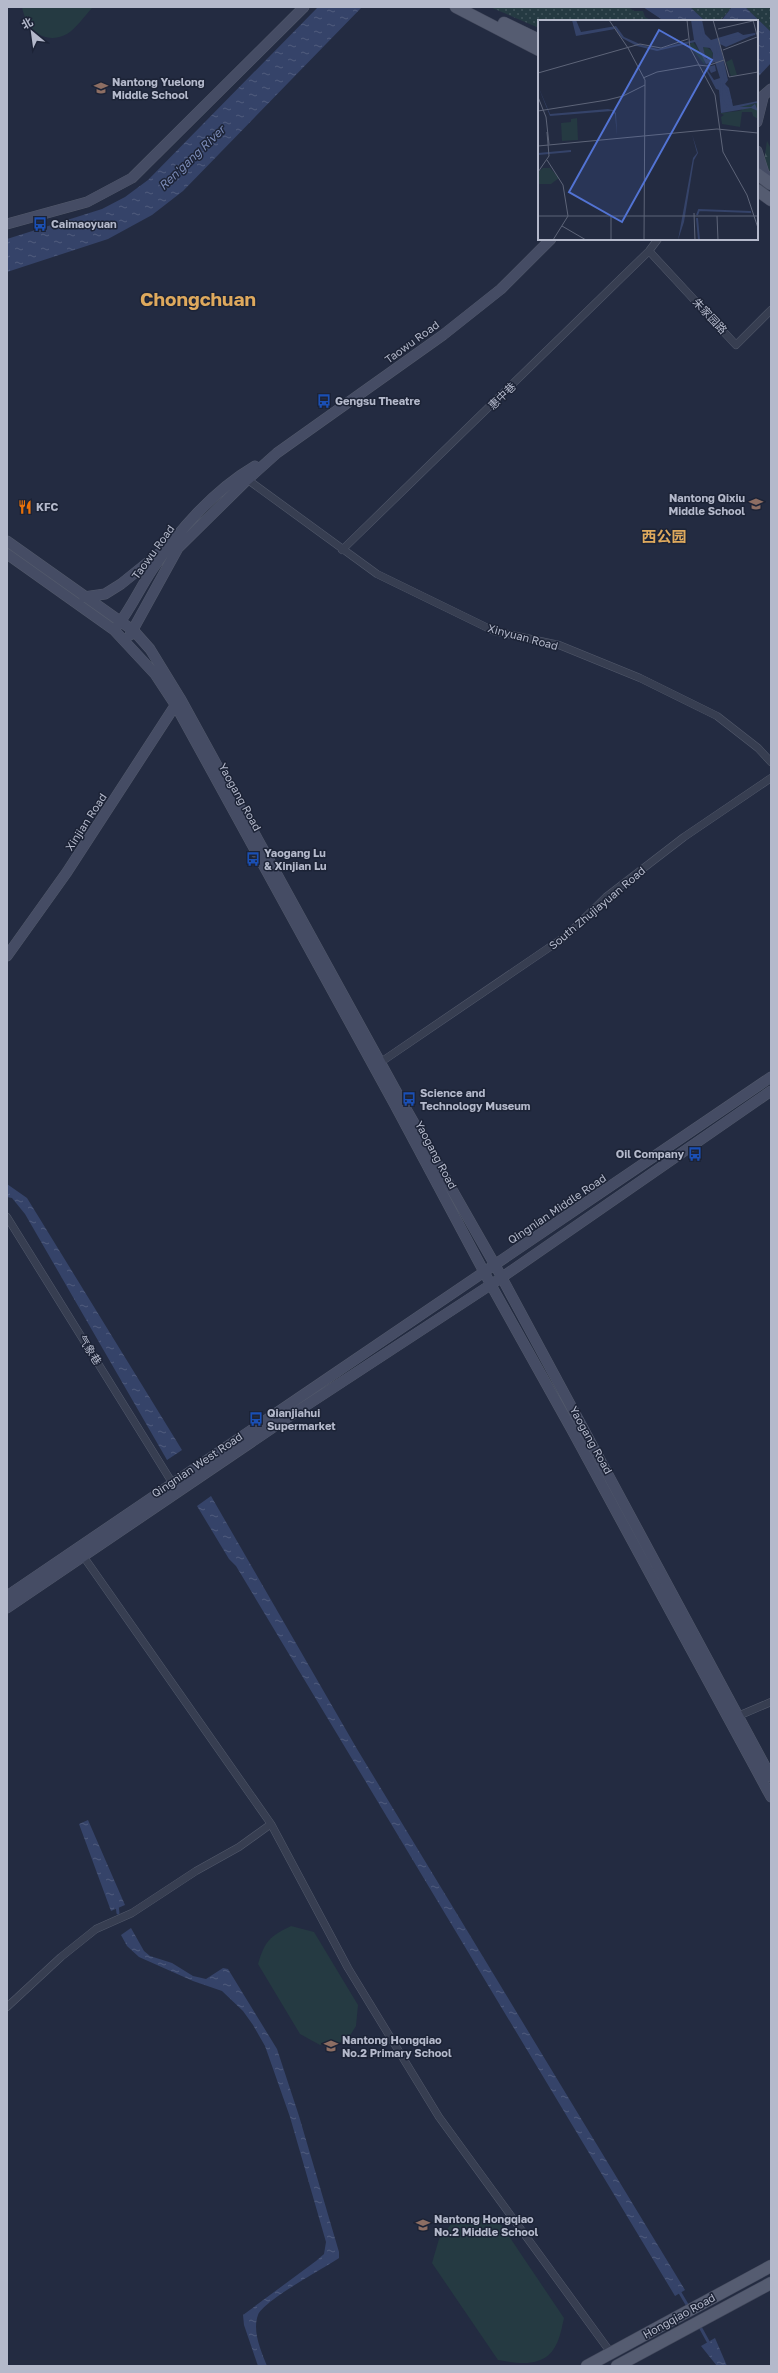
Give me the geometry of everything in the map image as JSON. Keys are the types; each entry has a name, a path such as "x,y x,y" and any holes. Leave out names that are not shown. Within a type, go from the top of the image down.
{"main road":[{"path":"456,7 538,49"},
{"path":"472,7 538,40"},
{"path":"7,224 87,202 132,178 298,9"},
{"path":"758,112 759,101 771,89"},
{"path":"758,154 764,173 771,183"},
{"path":"758,175 771,183"},
{"path":"758,191 771,200"},
{"name":"Taowu Road","path":"114,630 122,620 152,570 172,542 207,505 243,477 444,335 501,289 551,240"},
{"name":"Taowu Road","path":"125,641 134,630 178,548 243,477"},
{"name":"Yaogang Road","path":"7,542 84,597 122,620 134,630 150,649 484,1273 572,1430 771,1797"},
{"path":"84,597 105,594 121,584 172,542"},
{"name":"Yaogang Road","path":"7,554 114,630 155,674 178,702 495,1265 771,1777"},
{"name":"Xinjian Road","path":"7,956 67,872 178,702"},
{"name":"Qingnian Middle Road","path":"495,1265 771,1077"},
{"path":"501,1278 771,1091"},
{"name":"Qingnian West Road","path":"7,1608 173,1484 495,1265"},
{"name":"Qingnian West Road","path":"7,1596 81,1552 501,1278"},
{"name":"Hongqiao Road","path":"587,2366 771,2266"},
{"name":"Hongqiao Road","path":"617,2366 771,2283"}],"street":[{"name":"惠中巷","path":"342,550 649,251 657,240"},
{"name":"朱家园路","path":"649,251 736,345 771,310"},
{"name":"Xinyuan Road","path":"243,477 377,574 494,631 559,645 647,681 717,716 758,748 771,762"},
{"name":"South Zhujiayuan Road","path":"381,1062 566,936 606,897 684,837 771,778"},
{"name":"气象巷","path":"7,1217 173,1484"},
{"path":"81,1552 271,1824 348,1968 439,2117 611,2353"},
{"path":"738,1716 771,1702"},
{"path":"7,2007 61,1957 96,1929 132,1913 196,1871 239,1847 271,1824"}],"green space":[{"path":"22,7 93,7 70,32 59,37 51,38 44,37 32,28 27,22"},
{"path":"490,7 628,7 634,11 643,11 645,17 650,20 538,20 538,28"},
{"path":"690,7 732,7 721,20 704,20"},
{"path":"745,7 771,7 771,32"},
{"path":"767,141 771,149 771,173 764,162"},
{"path":"291,1926 314,1932 358,2005 356,2026 349,2037 339,2043 320,2045 300,2034 258,1964 263,1950 269,1940"},
{"path":"472,2216 498,2220 564,2318 557,2342 545,2358 530,2363 514,2363 498,2360 432,2263 439,2239 453,2222"}],"water":[{"name":"Ren'gang River","path":"318,7 362,7 183,191 152,215 108,239 7,272 7,239 102,209 125,197 148,180"},
{"path":"643,7 690,7 704,20 662,20"},
{"path":"732,7 745,7 771,32 771,63 758,77 758,20 722,20"},
{"path":"7,1184 27,1198 182,1450 167,1460 25,1214 12,1198 7,1197"},
{"path":"211,1496 357,1749 685,2290 675,2296 236,1566 229,1559 197,1506"},
{"path":"88,1820 125,1905 111,1911 79,1824"},
{"path":"131,1928 144,1951 150,1956 172,1963 193,1976 206,1979 223,1968 228,1969 277,2049 299,2116 339,2252 339,2258 282,2293 271,2301 258,2315 256,2321 257,2334 267,2366 258,2366 244,2325 243,2315 324,2254 326,2242 290,2117 265,2046 243,2011 222,1991 193,1981 139,1957 127,1946 121,1935"},
{"path":"715,2338 727,2366 717,2366 701,2346"}],"waterway":[{"path":"117,1905 118,1913"},
{"path":"679,2291 689,2308"},
{"path":"699,2325 710,2345"}],"place":[{"name":"Nantong Yuelong Middle School","path":"101,88"},
{"name":"Caimaoyuan","path":"40,224"},
{"name":"Gengsu Theatre","path":"324,401"},
{"name":"Nantong Qixiu Middle School","path":"756,504"},
{"name":"KFC","path":"25,507"},
{"name":"Yaogang Lu & Xinjian Lu","path":"253,859"},
{"name":"Science and Technology Museum","path":"409,1099"},
{"name":"Oil Company","path":"695,1154"},
{"name":"Qianjiahui Supermarket","path":"256,1419"},
{"name":"Nantong Hongqiao No.2 Primary School","path":"331,2046"},
{"name":"Nantong Hongqiao No.2 Middle School","path":"423,2225"}],"district":[{"name":"Chongchuan","path":"198,299"},
{"name":"西公园","path":"664,537"}]}
